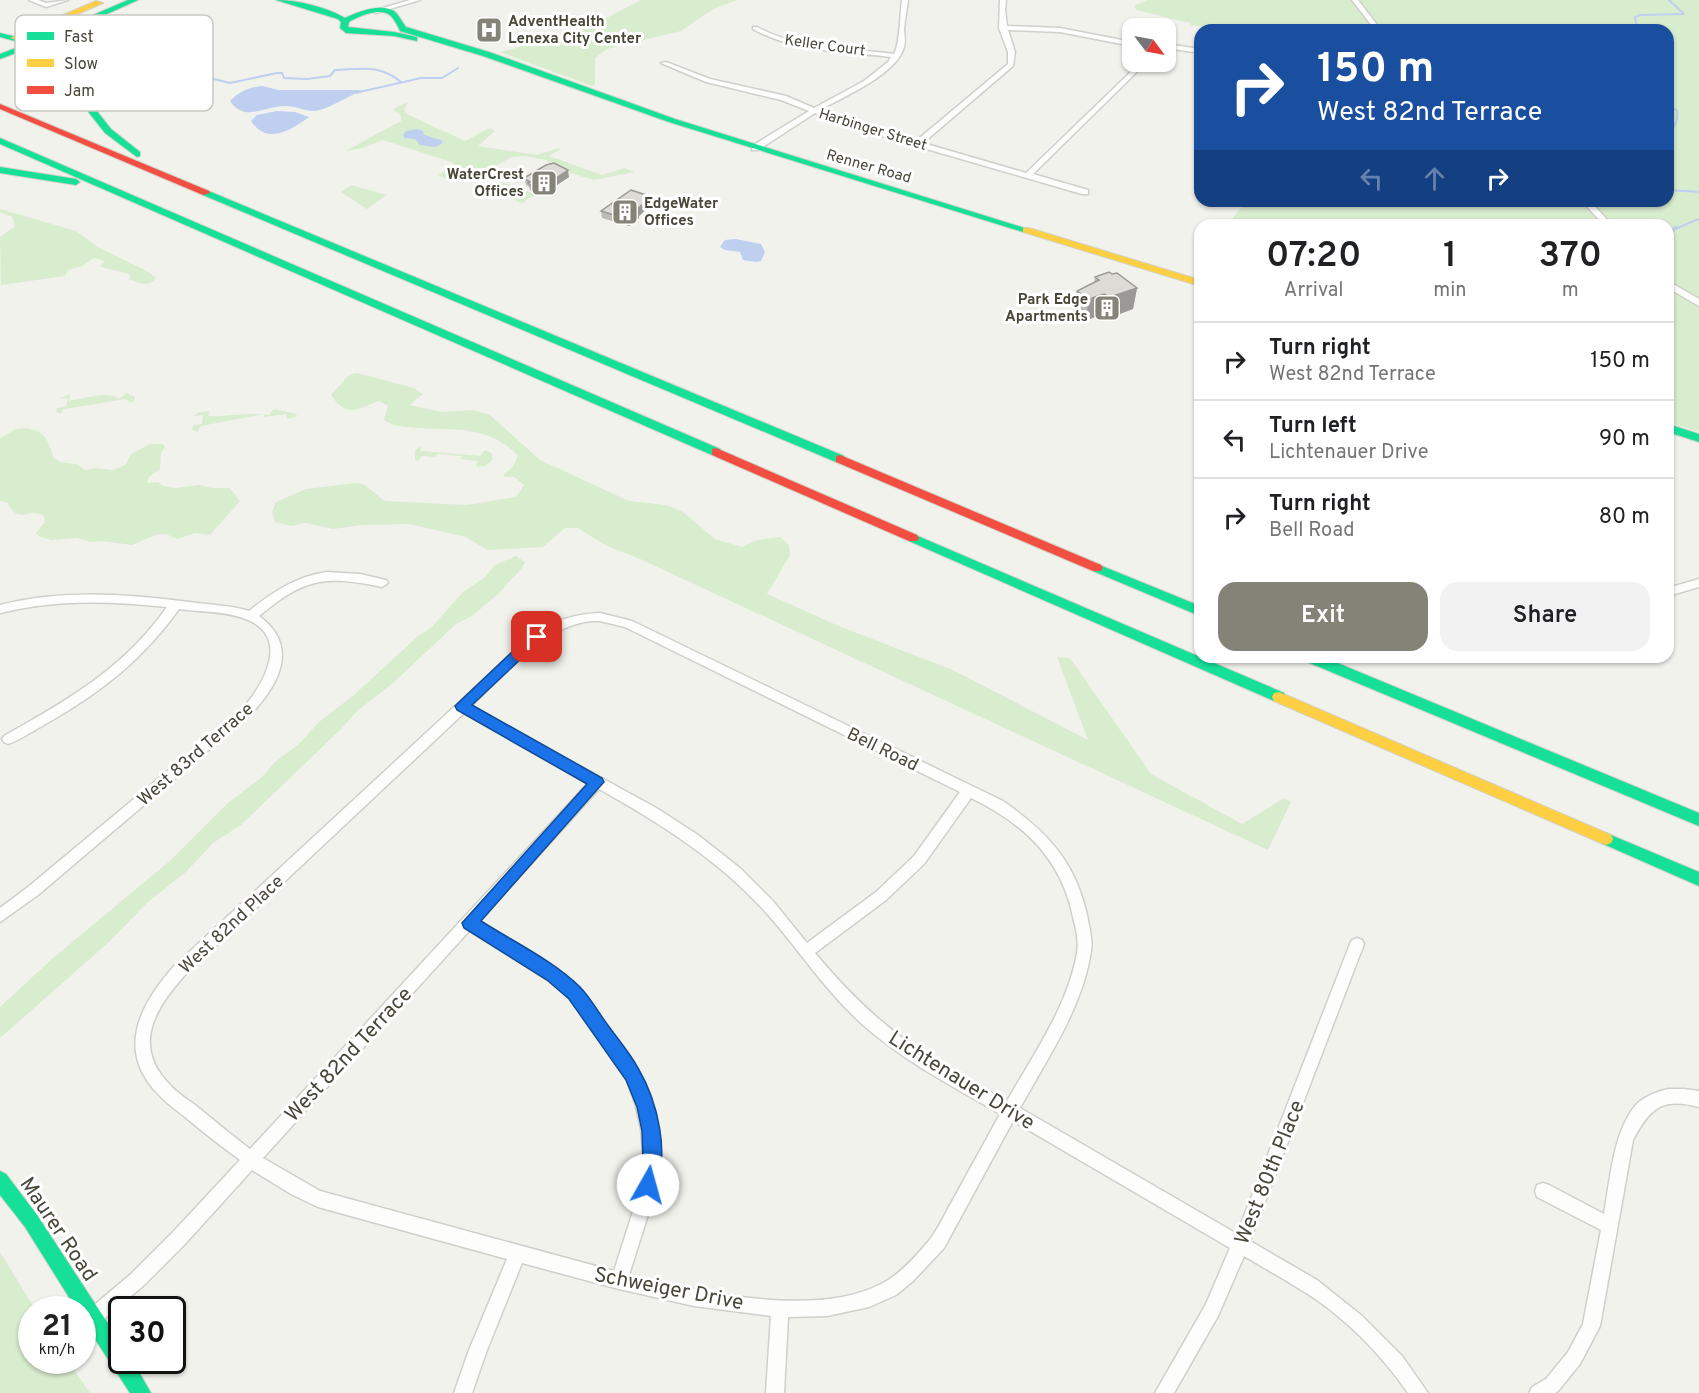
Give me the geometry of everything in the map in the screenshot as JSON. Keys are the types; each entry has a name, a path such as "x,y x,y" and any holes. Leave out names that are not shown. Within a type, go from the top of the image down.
{"main road":[{"path":"80,15 114,3 134,0"},
{"path":"96,15 114,3 140,0"},
{"name":"Renner Road","path":"280,0 303,8 340,16 345,21 344,28 349,32 399,35 523,72 532,72"},
{"name":"Renner Road","path":"317,0 351,10 390,13 403,29 446,40 532,72 755,148 1194,281"},
{"path":"345,21 352,16 371,12"},
{"path":"375,32 388,28 397,20"},
{"path":"0,35 14,38"},
{"path":"0,44 14,38"},
{"path":"0,57 15,51"},
{"path":"0,106 1194,608"},
{"path":"92,111 108,131 156,170"},
{"path":"0,141 1194,660"},
{"path":"0,170 103,186"},
{"path":"1674,430 1699,438"},
{"path":"1202,663 1699,879"},
{"path":"1324,663 1699,820"},
{"name":"Maurer Road","path":"0,1180 31,1221 78,1296"},
{"name":"Maurer Road","path":"96,1324 141,1393"}],"street":[{"path":"32,0 50,4 65,0"},
{"path":"755,148 883,70 897,56 901,47 905,0"},
{"path":"918,143 1011,65 1013,55 1000,17 1003,0"},
{"path":"1355,0 1373,24"},
{"path":"371,12 416,1"},
{"path":"397,20 403,9 416,1"},
{"name":"Keller Court","path":"755,28 770,36 806,46 897,56"},
{"path":"1002,28 1068,31 1122,42"},
{"path":"1176,48 1194,50"},
{"name":"Harbinger Street","path":"664,63 708,81 775,96 850,124 1085,192"},
{"path":"1028,175 1134,72"},
{"path":"1592,207 1602,219"},
{"path":"1674,288 1699,303"},
{"path":"0,609 32,601 70,596 176,604 251,616 290,586 313,576 336,575 382,583"},
{"path":"1674,590 1699,583"},
{"path":"8,740 81,698 114,675 150,641 176,604"},
{"name":"West 83rd Terrace","path":"0,916 206,746 262,695 275,670 276,648 268,631 251,616"},
{"name":"Bell Road","path":"462,706 521,650 549,628 577,619 611,619 628,624 968,790 1017,818 1048,843 1070,878 1078,903 1085,943 1074,987 1062,1017 1010,1110"},
{"name":"Lichtenauer Drive","path":"462,706 653,813 693,838 736,873 767,904 834,987 868,1020 912,1054 1311,1286 1351,1316 1400,1366 1419,1393"},
{"name":"West 82nd Place","path":"251,1158 155,1080 142,1053 143,1028 150,1009 163,988 179,971 462,706"},
{"name":"West 82nd Terrace","path":"96,1314 158,1259 470,923 597,782"},
{"path":"806,952 881,896 919,860 968,790"},
{"path":"470,923 553,975 575,993 632,1074 639,1089 651,1131 652,1160 643,1208 619,1281"},
{"name":"West 80th Place","path":"1164,1393 1212,1310 1357,944"},
{"path":"1538,1393 1552,1385 1574,1358 1590,1326 1626,1138 1641,1110 1662,1097 1689,1096 1699,1099"},
{"name":"Schweiger Drive","path":"251,1158 300,1191 318,1199 619,1281 694,1298 780,1309 827,1308 870,1299 890,1289 907,1275 938,1242 1010,1110"},
{"path":"1543,1191 1610,1226"},
{"path":"463,1393 518,1253"},
{"path":"775,1393 780,1309"}],"green space":[{"path":"641,0 737,0 713,9 681,31 607,49 595,58 595,84 592,86 500,52 566,35 597,23"},
{"path":"1148,0 1699,0 1699,432 1674,424 1674,219 1232,219 1242,207 1674,207 1674,24 1194,26 1176,18 1137,10 1134,6"},
{"path":"408,102 404,110 407,114 465,141 490,128 495,131 478,146 537,155 558,148 561,149 549,156 602,175 624,168 635,172 594,180 554,168 546,160 524,156 512,157 495,166 494,174 499,181 537,195 527,199 524,203 518,202 473,169 445,178 438,176 454,163 383,140 363,148 345,151 401,121 401,116 393,109"},
{"path":"351,185 387,195 367,209 341,192"},
{"path":"0,209 76,231 98,247 149,272 156,278 147,284 140,283 129,279 130,275 126,273 100,266 105,261 94,258 82,266 68,270 65,276 1,285 0,237 15,226 12,217 0,212"},
{"path":"357,373 414,388 423,394 410,405 442,412 473,410 490,415 540,460 629,501 666,505 683,512 715,539 742,547 757,540 780,537 789,545 790,555 767,594 841,627 953,670 1088,740 1057,657 1070,658 1151,774 1242,824 1284,798 1291,802 1268,850 640,559 605,545 578,528 565,528 543,547 487,550 466,537 409,524 362,525 333,529 305,523 291,526 275,522 272,512 276,502 306,489 356,483 363,484 385,501 467,505 516,497 524,485 514,477 503,475 512,468 518,456 506,445 493,438 466,431 392,424 384,420 388,406 379,401 353,410 342,407 331,395 349,375"},
{"path":"127,393 135,397 135,400 130,403 126,399 64,409 61,414 56,412 57,408 66,406 68,398 59,399 70,394 69,401 102,395 114,396 118,399"},
{"path":"274,409 297,416 287,419 286,414 264,417 264,414 269,415"},
{"path":"210,411 208,416 262,414 201,426 197,432 192,430 193,425 202,424 203,415 194,416 199,412"},
{"path":"27,428 43,435 54,458 60,462 76,464 86,470 96,468 113,470 125,465 131,454 150,444 163,444 165,447 161,453 160,469 149,477 147,483 158,482 163,486 175,488 199,485 230,488 240,501 210,535 195,533 177,539 166,534 155,535 132,545 90,542 77,538 51,540 39,536 36,533 45,522 44,516 33,513 20,515 12,510 8,503 0,501 0,438 16,429"},
{"path":"421,446 421,451 480,456 485,450 491,453 493,458 488,464 481,466 476,466 478,461 461,459 462,456 437,454 436,457 422,456 418,461 415,460 415,450"},
{"path":"516,556 525,562 497,595 472,616 456,624 392,684 357,711 241,825 213,843 186,872 148,902 109,942 0,1038 0,1007 52,959 171,860 228,803 261,778 275,762 300,743 319,722 354,695 417,637 432,627 462,593 485,577 495,565"},
{"path":"0,1252 27,1296 18,1296 18,1374 77,1374 90,1393 0,1393"}],"water":[{"path":"262,86 279,90 362,90 331,106 314,111 286,106 248,112 236,108 230,101 245,90"},
{"path":"277,111 295,112 309,117 287,131 271,134 257,128 251,121 257,115"},
{"path":"417,129 423,131 424,135 441,140 443,143 435,147 420,145 415,139 404,138 406,131"},
{"path":"736,239 761,244 765,252 761,261 743,260 740,252 720,247 725,240"}],"building":[{"path":"554,163 568,170 541,188 533,187 524,178 546,165"},
{"path":"631,190 650,198 627,219 601,211"},
{"path":"1109,272 1117,273 1137,288 1110,297 1104,294 1089,299 1077,291 1099,280 1095,277"}],"waterway":[{"path":"1636,24 1635,17 1640,15 1684,14 1669,0"},
{"path":"355,93 421,78 442,78 458,68"},
{"path":"213,79 230,83 282,73 284,78 307,79 330,76 335,70 370,69 385,72 401,82"},
{"path":"1674,109 1677,111 1674,126"},
{"path":"1674,190 1699,192"},
{"path":"1675,229 1699,219"}],"traffic: fast":[{"path":"100,15 134,0"},
{"path":"280,0 324,12 345,21"},
{"path":"345,21 368,12 387,11 394,15 403,29 486,54 622,104 1026,230"},
{"path":"345,21 344,28 349,31 394,34 414,39"},
{"path":"0,35 15,39"},
{"path":"0,57 15,51"},
{"path":"92,111 108,131 137,154"},
{"path":"0,141 716,452"},
{"path":"0,170 76,182"},
{"path":"206,193 840,459"},
{"path":"1674,430 1699,438"},
{"path":"913,538 1194,660"},
{"path":"1097,568 1194,608"},
{"path":"1201,663 1279,697"},
{"path":"1324,663 1699,820"},
{"path":"1606,839 1699,879"},
{"path":"0,1180 31,1221 141,1393"}],"traffic: slow":[{"path":"70,15 99,3"},
{"path":"1026,230 1194,281"},
{"path":"1279,697 1606,839"}],"traffic: jam":[{"path":"0,106 206,193"},
{"path":"716,452 913,538"},
{"path":"840,459 1097,568"}],"place":[{"name":"AdventHealth Lenexa City Center","path":"489,30"},
{"name":"WaterCrest Offices","path":"544,183"},
{"name":"EdgeWater Offices","path":"625,212"},
{"name":"Park Edge Apartments","path":"1107,308"}],"route":[{"path":"537,637 462,706 597,782 470,923 553,975 575,993 632,1074 646,1107 651,1131 652,1160 648,1185"}]}
